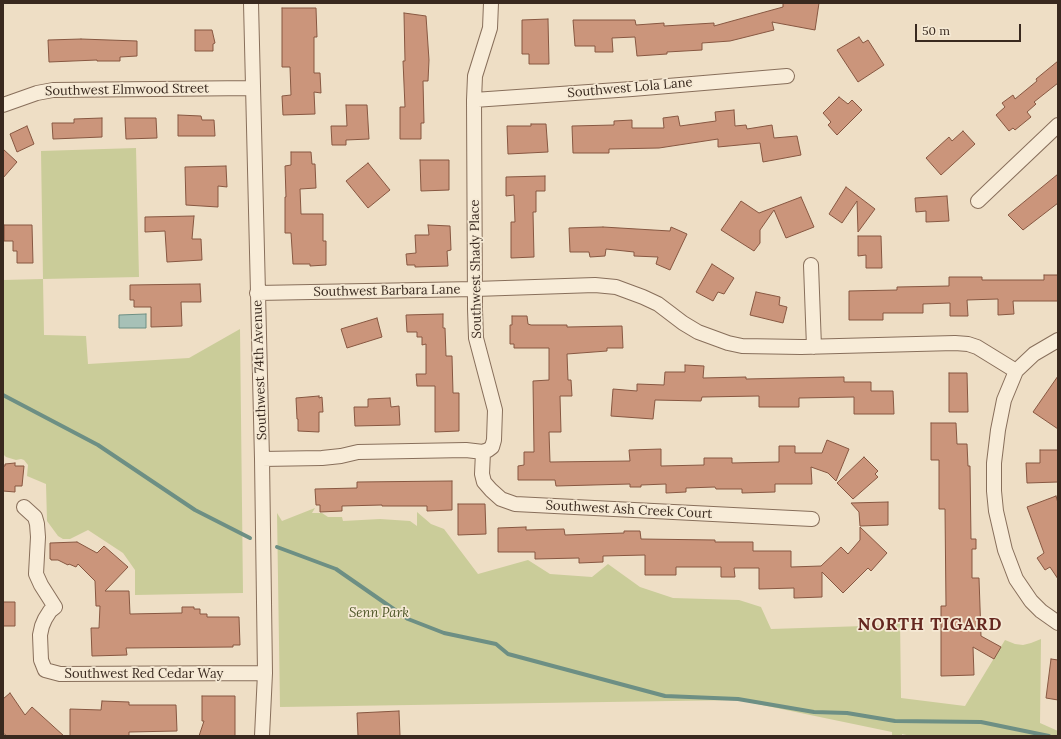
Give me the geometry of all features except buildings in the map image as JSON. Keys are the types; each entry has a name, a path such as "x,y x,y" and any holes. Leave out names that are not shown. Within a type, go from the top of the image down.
{"street":[{"name":"Southwest 74th Avenue","path":"251,3 262,459 265,673 262,736"},
{"name":"Southwest Shady Place","path":"483,452 492,447 494,440 495,410 476,338 474,100 475,76 490,28 491,3"},
{"name":"Southwest Lola Lane","path":"474,100 787,76"},
{"name":"Southwest Elmwood Street","path":"3,105 37,93 52,90 253,88"},
{"path":"978,201 1058,125"},
{"path":"811,265 814,347"},
{"name":"Southwest Barbara Lane","path":"257,293 595,285 616,287 658,304 683,323 698,332 728,343 742,346 814,347 955,343 968,344 977,347 1016,371"},
{"path":"1058,340 1034,354 1016,371 1004,400 998,430 994,463 996,511 1005,550 1016,579 1031,601 1041,611 1058,623"},
{"path":"262,459 322,458 358,452 466,450 483,452"},
{"name":"Southwest Ash Creek Court","path":"483,452 482,474 484,482 502,499 515,504 812,519"},
{"name":"Southwest Red Cedar Way","path":"24,507 35,516 37,524 38,537 36,574 41,585 55,606 50,611 42,626 40,635 41,660 46,670 60,674 265,673"}],"green space":[{"path":"136,148 139,277 43,279 41,151"},
{"path":"43,279 44,335 86,336 88,364 189,358 240,329 243,593 135,595 135,570 123,553 88,530 70,539 63,539 58,536 47,521 46,484 27,476 28,465 24,460 16,460 6,457 3,454 3,280"},
{"name":"Senn Park","path":"315,508 312,513 322,513 328,517 342,517 343,521 380,519 410,521 417,526 417,512 431,524 444,529 478,574 528,560 550,574 592,577 608,564 640,587 673,598 739,600 761,607 771,629 895,625 900,619 901,698 965,706 1005,640 1023,645 1041,639 1040,723 1058,731 1058,736 911,736 902,734 902,736 892,736 892,732 738,700 280,707 277,513 282,521"}],"shaded area":[{"path":"146,314 146,328 119,328 119,315"}],"waterway":[{"path":"3,395 98,445 195,510 250,538"},
{"path":"277,547 336,569 408,619 444,633 496,644 508,654 665,696 738,699 814,712 847,713 895,721 981,722 1049,736"}],"district":[{"name":"NORTH TIGARD","path":"930,625"}]}
